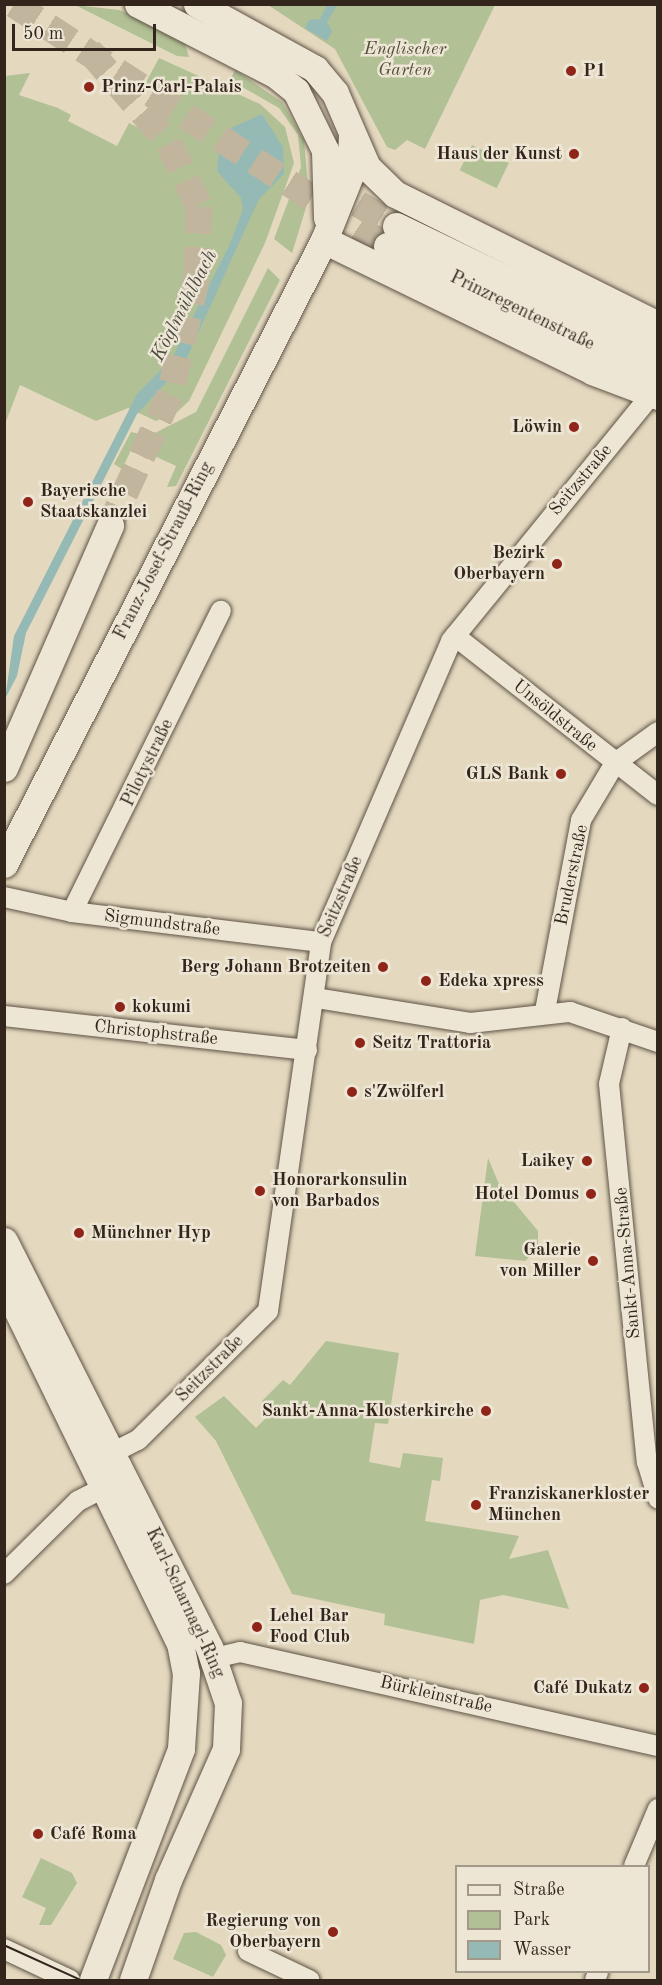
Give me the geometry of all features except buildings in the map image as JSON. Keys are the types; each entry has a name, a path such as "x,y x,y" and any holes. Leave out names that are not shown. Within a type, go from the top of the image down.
{"main road":[{"path":"138,4 275,74 296,91 325,150 334,204 395,194"},
{"path":"197,4 315,69 334,93 367,167 395,194 657,325"},
{"name":"Franz-Josef-Strauß-Ring","path":"5,863 324,240 334,204 353,159 352,135"},
{"name":"Prinzregentenstraße","path":"656,388 392,236 657,352"},
{"path":"324,240 592,371 656,388"},
{"path":"4,768 110,525"},
{"name":"Karl-Scharnagl-Ring","path":"4,1241 214,1658 229,1720 217,1775 168,1880 133,1980"},
{"name":"Karl-Scharnagl-Ring","path":"4,1283 183,1651 186,1722 181,1749 93,1980"},
{"path":"186,1722 210,1712 229,1720"}],"street":[{"name":"Seitzstraße","path":"112,1453 138,1440 268,1311 316,998 321,942 455,636 656,388"},
{"name":"Pilotystraße","path":"72,912 221,611"},
{"name":"Unsöldstraße","path":"455,636 657,795"},
{"name":"Bruderstraße","path":"545,1011 581,820 615,764 657,732"},
{"name":"Sigmundstraße","path":"4,897 72,912 321,942"},
{"path":"316,998 470,1023 504,1023 545,1011 596,1018 657,1041"},
{"name":"Christophstraße","path":"4,1016 307,1050"},
{"name":"Sankt-Anna-Straße","path":"622,1028 609,1084 647,1462 657,1498"},
{"path":"4,1574 78,1501 105,1487"},
{"name":"Bürkleinstraße","path":"214,1658 240,1652 657,1746"},
{"path":"634,1865 657,1809"},
{"path":"4,1949 70,1980"},
{"path":"248,1951 309,1980"}],"green space":[{"path":"75,5 119,10 171,30 183,38 189,57 177,56"},
{"name":"Englischer Garten","path":"268,5 495,5 425,149 407,140 395,150 387,147 335,49"},
{"path":"159,58 260,104 285,127 294,163 265,243 189,401 177,412 156,421 128,408 96,421 20,385 5,424 5,76 30,73 19,95 58,108 71,115 68,121 117,146 129,123 139,128 158,91 145,84"},
{"path":"235,70 282,102 304,140 309,198 292,253 274,239 301,167 298,135 279,108 230,80"},
{"path":"472,145 509,163 497,188 460,170"},
{"path":"268,268 280,280 176,486 167,487 176,466 133,446 122,469 114,464 131,432 149,436 196,412"},
{"path":"488,1158 499,1184 538,1231 538,1249 525,1261 475,1256"},
{"path":"326,1341 399,1353 388,1424 375,1423 369,1462 400,1468 403,1453 443,1458 440,1481 432,1480 425,1521 519,1536 509,1559 548,1550 569,1609 503,1595 480,1600 474,1644 384,1625 385,1614 292,1594 216,1441 195,1417 224,1396 256,1428 272,1412 262,1401 283,1380 290,1385"},
{"path":"41,1858 72,1873 77,1883 51,1925 39,1925 46,1908 22,1897"},
{"path":"196,1932 221,1945 226,1955 213,1977 173,1959 184,1933"}],"water":[{"path":"327,5 337,5 327,22 332,31 327,41 305,28 309,20 320,19"},
{"path":"262,114 283,147 284,174 259,199 185,362 137,414 26,633 17,676 5,699 14,636 137,394 171,360 229,246 243,209 241,198 217,171 220,140 231,128"}],"tunnel":[{"path":"14,4 387,246"},
{"path":"89,50 169,143 199,206 197,276 170,394 110,525"},
{"path":"323,182 396,226"}],"tram line":[{"path":"4,1945 81,1980"}],"place":[{"name":"P1","path":"571,71"},
{"name":"Prinz-Carl-Palais","path":"89,87"},
{"name":"Haus der Kunst","path":"574,154"},
{"name":"Löwin","path":"574,427"},
{"name":"Bayerische Staatskanzlei","path":"28,502"},
{"name":"Bezirk Oberbayern","path":"557,564"},
{"name":"GLS Bank","path":"561,774"},
{"name":"Berg Johann Brotzeiten","path":"383,967"},
{"name":"Edeka xpress","path":"426,981"},
{"name":"kokumi","path":"120,1007"},
{"name":"Seitz Trattoria","path":"360,1043"},
{"name":"s'Zwölferl","path":"352,1092"},
{"name":"Laikey","path":"587,1161"},
{"name":"Honorarkonsulin von Barbados","path":"260,1191"},
{"name":"Hotel Domus","path":"591,1194"},
{"name":"Münchner Hyp","path":"79,1233"},
{"name":"Galerie von Miller","path":"593,1261"},
{"name":"Sankt-Anna-Klosterkirche","path":"486,1411"},
{"name":"Franziskanerkloster München","path":"476,1505"},
{"name":"Lehel Bar Food Club","path":"257,1627"},
{"name":"Café Dukatz","path":"644,1688"},
{"name":"Café Roma","path":"38,1834"},
{"name":"Regierung von Oberbayern","path":"333,1932"}],"water label":[{"name":"Köglmühlbach","path":"185,306"}]}
